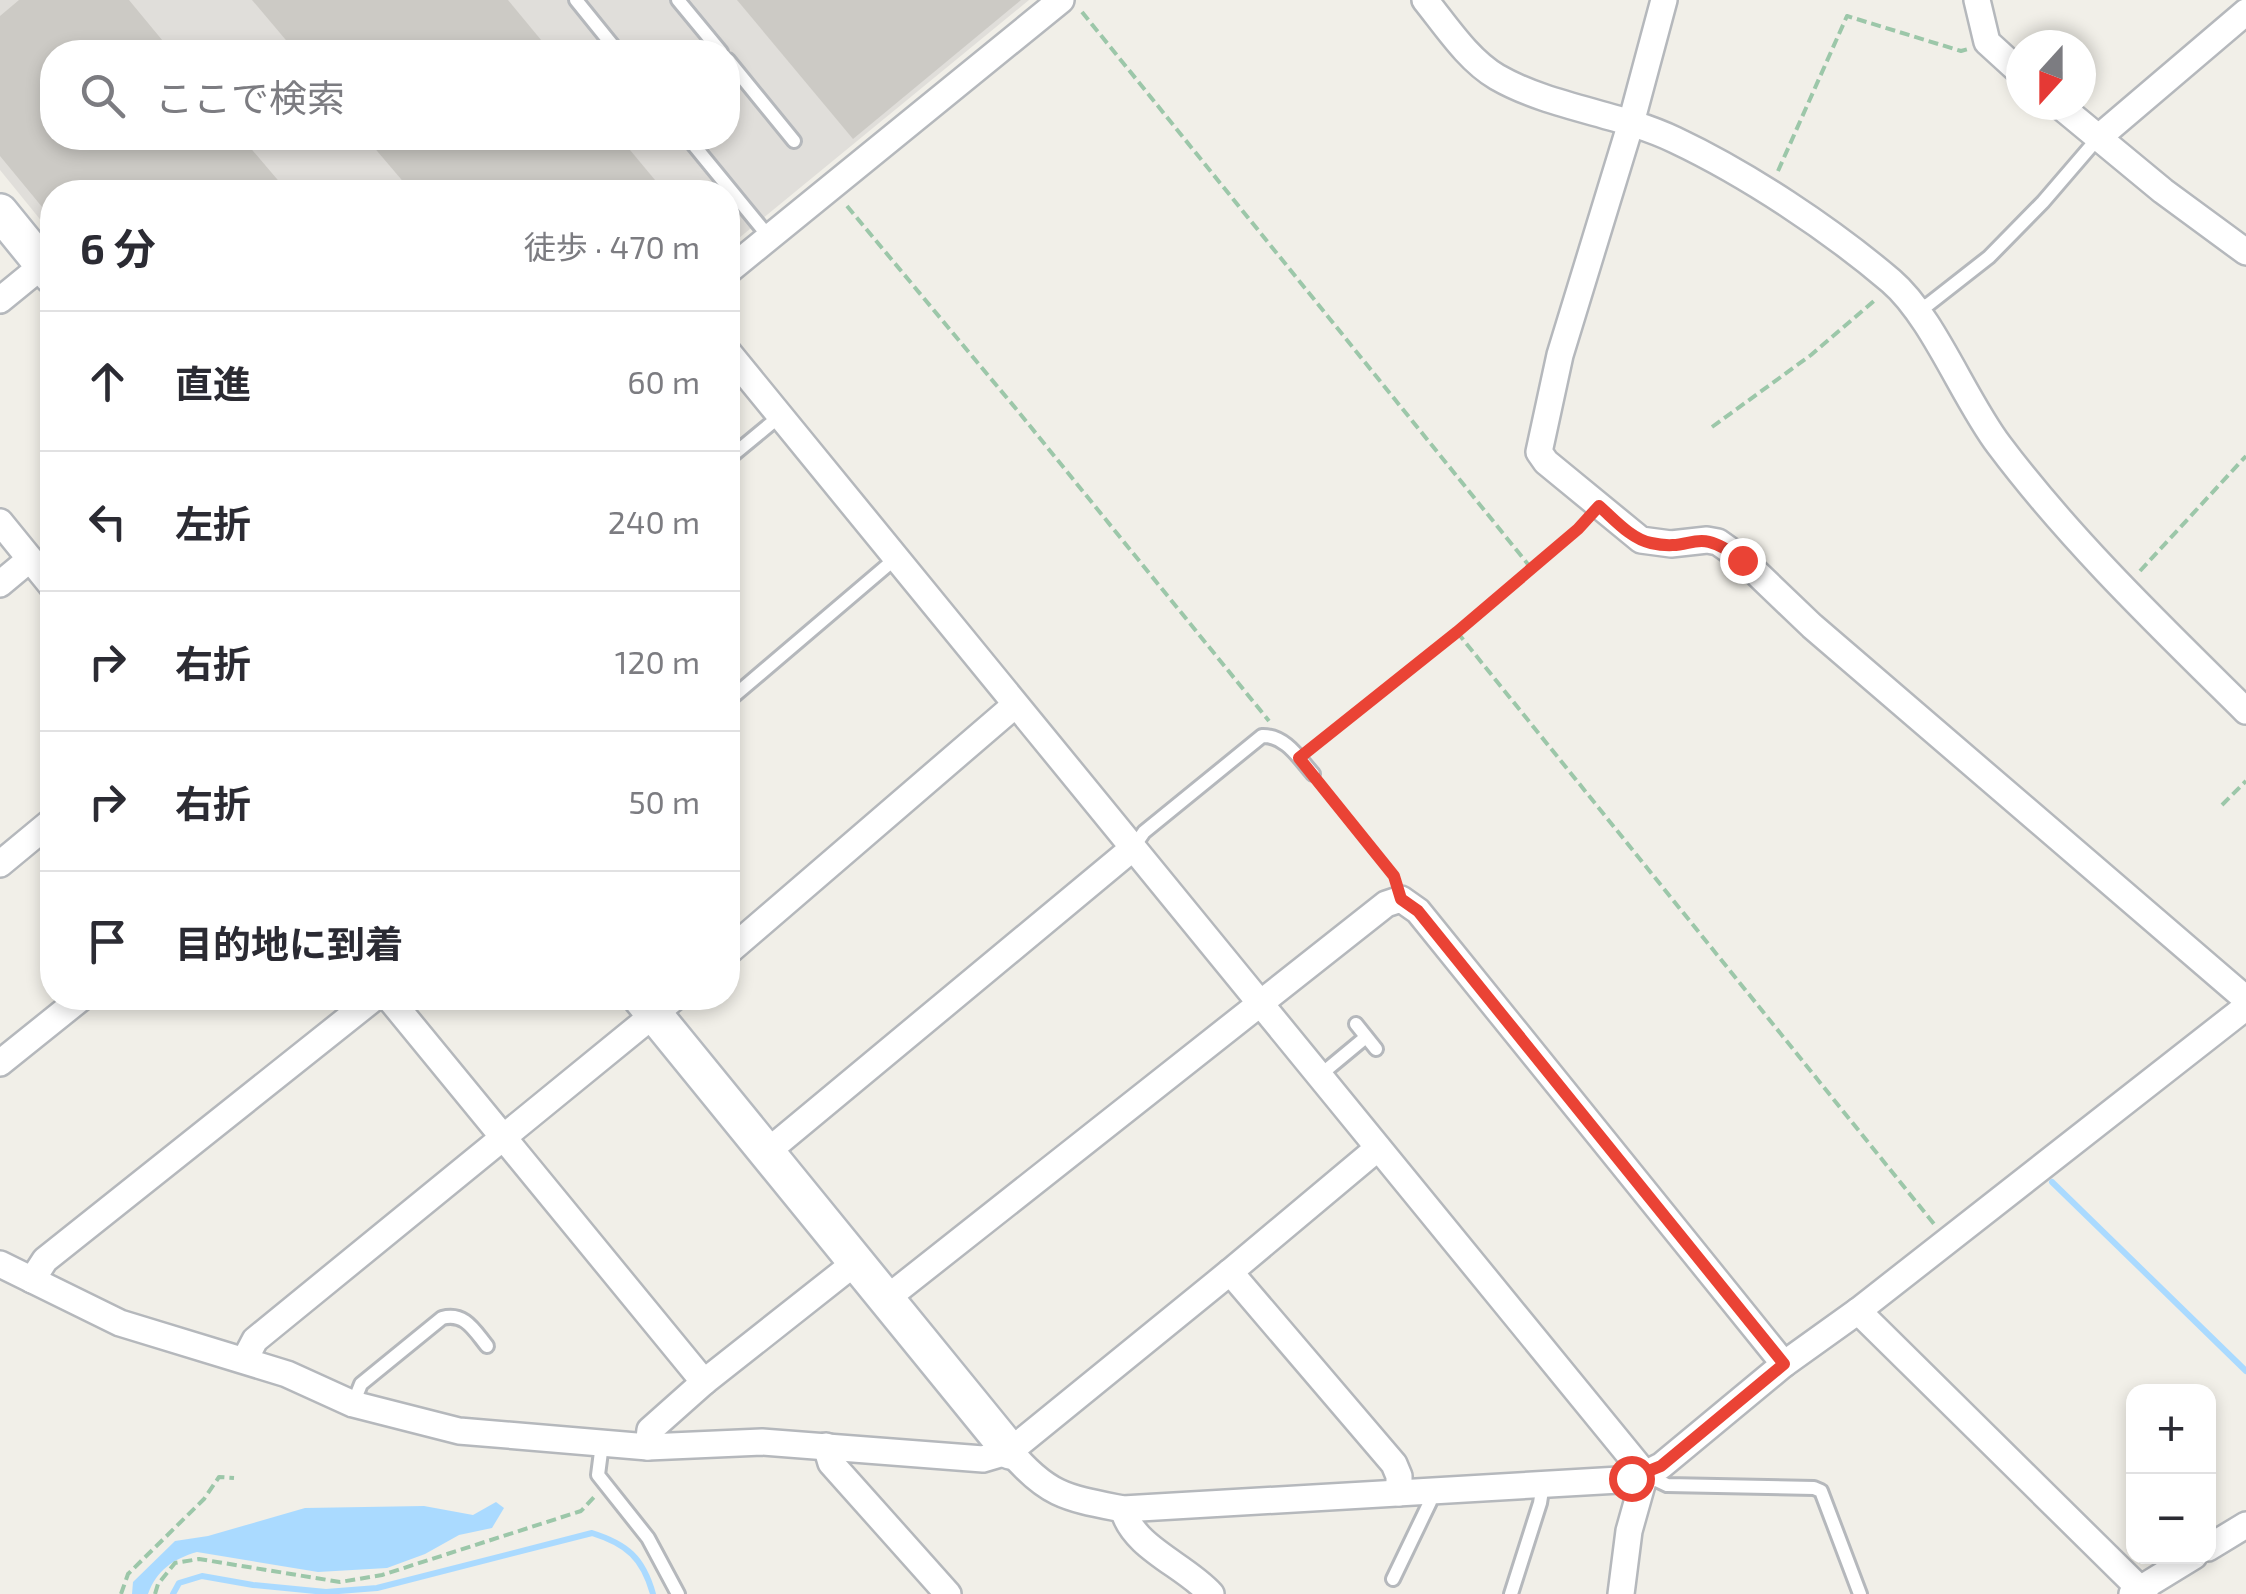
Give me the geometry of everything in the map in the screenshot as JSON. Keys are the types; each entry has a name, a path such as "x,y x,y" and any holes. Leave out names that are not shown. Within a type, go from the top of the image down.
{"street":[{"path":"740,261 1061,0"},
{"path":"1425,0 1475,59 1496,76 1528,91 1676,140 1799,212 1894,284 1915,309 1998,444 2123,589 2246,712"},
{"path":"1664,0 1632,123 1560,355 1539,452 1641,540 1652,544 1718,542 1742,560 1812,626 2246,998"},
{"path":"1985,1 1987,42 2006,60"},
{"path":"2098,138 2246,12"},
{"path":"2077,120 2246,252"},
{"path":"0,212 40,260"},
{"path":"0,300 40,275"},
{"path":"740,367 1645,1474"},
{"path":"0,522 40,571"},
{"path":"0,584 30,559"},
{"path":"740,942 1016,704"},
{"path":"0,864 40,831"},
{"path":"767,1152 1133,848"},
{"path":"886,1298 1259,1002 1386,904 1401,899 1418,911 1784,1364"},
{"path":"661,1010 767,1152 1010,1451 1043,1486 1123,1509 1619,1480 1645,1474 1661,1466 1784,1364 1858,1312 2246,1006"},
{"path":"0,1063 66,1010"},
{"path":"32,1280 45,1260 359,1010"},
{"path":"400,1010 704,1382"},
{"path":"245,1360 255,1340 503,1136 648,1010"},
{"path":"0,1264 120,1324 287,1374 354,1404 460,1431 602,1444 762,1442 983,1459 1010,1451 1378,1148"},
{"path":"648,1446 650,1430 704,1382 856,1262"},
{"path":"1230,1272 1394,1464 1399,1493"},
{"path":"1858,1312 2139,1592 2182,1564"},
{"path":"826,1446 830,1463 948,1594"},
{"path":"1621,1594 1629,1531 1645,1474"},
{"path":"1123,1509 1127,1525 1137,1536 1200,1581 1211,1594"},
{"path":"2216,1543 2246,1525"}],"lane":[{"path":"576,0 608,40"},
{"path":"678,0 711,40"},
{"path":"740,75 794,142"},
{"path":"1915,309 1930,304 1989,256 2043,202 2098,138"},
{"path":"698,150 722,180"},
{"path":"740,202 769,237"},
{"path":"740,449 780,416"},
{"path":"740,691 896,558"},
{"path":"1133,848 1144,832 1262,736 1272,736 1312,774"},
{"path":"1356,1024 1376,1050"},
{"path":"1319,1076 1366,1037"},
{"path":"354,1404 361,1384 442,1318 464,1318 487,1346"},
{"path":"602,1444 598,1475 648,1538 678,1594"},
{"path":"1645,1474 1667,1486 1814,1488 1820,1492 1860,1594"},
{"path":"1511,1594 1543,1484"},
{"path":"1393,1579 1430,1502 1430,1491"}],"path":[{"path":"1073,0 1531,568"},
{"path":"1768,194 1848,16 1961,51 1987,42"},
{"path":"831,187 1270,722 1272,736"},
{"path":"1712,427 1811,355 1894,284"},
{"path":"2123,589 2246,456"},
{"path":"1299,758 1457,632 1578,529 1599,506"},
{"path":"1457,632 1946,1239"},
{"path":"1312,774 1394,876 1401,899"},
{"path":"2222,805 2246,781"},
{"path":"121,1594 128,1574 204,1499 212,1484 219,1478 234,1478"},
{"path":"155,1594 175,1563 198,1559 340,1582 382,1576 581,1512 604,1485"}],"shaded area":[{"path":"0,0 1029,0 740,237 740,180 40,180 40,219 0,170"}],"water":[{"path":"496,1502 504,1508 492,1528 459,1535 425,1554 387,1568 318,1572 197,1552 167,1567 148,1594 132,1594 133,1582 175,1541 208,1536 305,1508 424,1506 473,1515"}],"building":[{"path":"19,0 129,0 162,40 40,40 40,150 252,150 278,180 40,180 40,204 0,156 0,16"},
{"path":"252,0 508,0 541,40 286,40"},
{"path":"737,0 1021,0 853,139"},
{"path":"376,150 630,150 655,180 402,180"}],"waterway":[{"path":"2052,1182 2246,1371"},
{"path":"173,1594 179,1583 202,1576 326,1592 377,1588 592,1533 632,1554 653,1594"}],"route":[{"path":"1631,1478 1661,1466 1784,1364 1418,911 1401,899 1394,876 1299,758 1457,632 1578,529 1599,506 1641,540 1652,544 1718,542 1742,560"}]}
